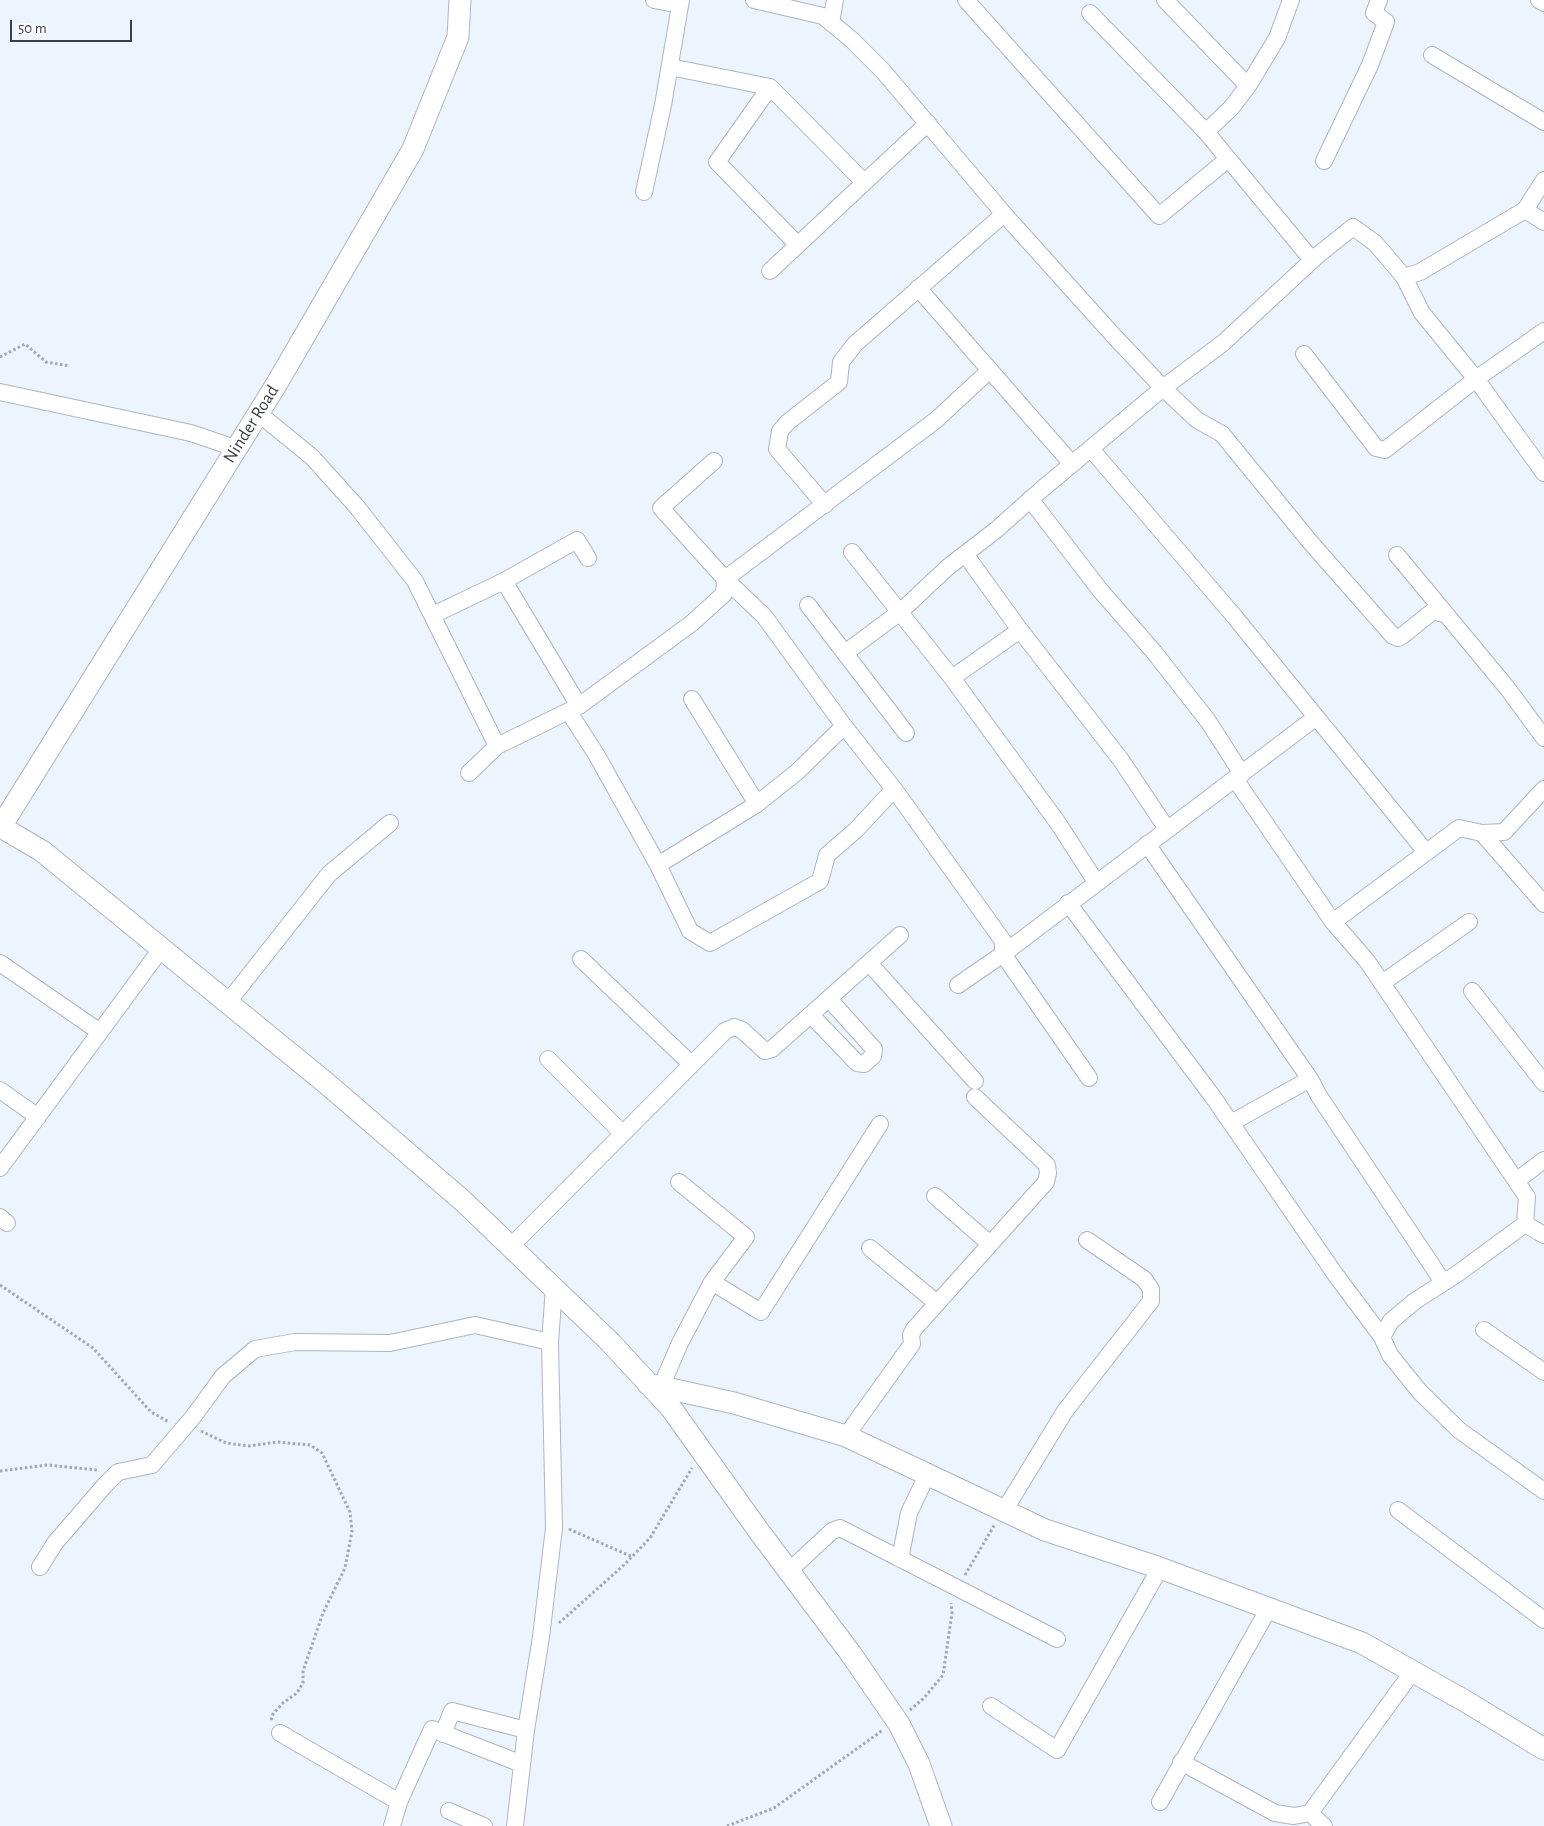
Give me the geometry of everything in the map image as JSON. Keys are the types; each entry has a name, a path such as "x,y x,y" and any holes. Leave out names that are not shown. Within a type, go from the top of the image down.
{"street":[{"name":"Ninder Road","path":"0,828 133,618 258,413 413,149 458,37 460,0"},
{"path":"644,192 670,67 681,0 670,3 654,0"},
{"path":"754,0 823,16 882,71 1004,214 1163,388 1197,420 1222,434 1311,543 1392,636 1398,638 1402,636 1433,611 1444,614"},
{"path":"831,23 835,0"},
{"path":"966,0 1159,216 1228,159"},
{"path":"1165,0 1248,86"},
{"path":"1206,132 1231,108 1248,86 1277,38 1291,0"},
{"path":"1324,161 1370,65 1386,22 1374,12 1379,0"},
{"path":"1538,0 1544,4"},
{"path":"1090,13 1206,132 1312,260"},
{"path":"1432,55 1544,122"},
{"path":"670,67 770,87 864,182"},
{"path":"770,87 717,162 797,244"},
{"path":"770,272 797,244 928,123"},
{"path":"1404,276 1420,272 1526,210 1544,180"},
{"path":"1526,210 1544,222"},
{"path":"825,505 776,449 780,431 788,422 839,382 841,362 856,344 1004,214"},
{"path":"845,653 900,612 965,554 1163,388 1223,343 1312,260 1354,227 1375,243 1404,276 1422,313 1476,379 1544,473"},
{"path":"918,288 1072,464"},
{"path":"1304,354 1376,448 1385,450 1476,379 1544,331"},
{"path":"469,773 497,746 574,709 692,623 724,594 725,579 936,420 990,370"},
{"path":"0,392 192,433 235,448"},
{"path":"258,413 312,456 357,507 415,581 497,746"},
{"path":"1091,448 1247,632 1315,718 1426,852"},
{"path":"714,462 661,508 725,579 764,616 844,726 894,789 1003,941 1003,954 1089,1078"},
{"path":"1030,499 1202,713 1239,776 1333,922 1367,961 1527,1197 1525,1224 1391,1321 1382,1337"},
{"path":"432,615 504,581 577,540 588,558"},
{"path":"852,552 952,678 1058,824 1096,882"},
{"path":"965,554 1020,630 1121,760 1166,829"},
{"path":"1397,556 1508,689 1544,738"},
{"path":"504,581 658,866 690,931 710,943 820,881 827,855 856,830 894,789"},
{"path":"808,604 906,733"},
{"path":"952,678 1020,630"},
{"path":"692,699 757,804"},
{"path":"958,985 1003,954 1315,718"},
{"path":"658,866 757,804 797,772 844,726"},
{"path":"1333,922 1459,828 1482,834 1504,832 1544,789"},
{"path":"228,1002 329,874 390,823"},
{"path":"0,828 42,851 228,1002 444,1184 511,1246 655,1386 789,1571 852,1654 899,1724 919,1764 941,1826"},
{"path":"1482,834 1544,904"},
{"path":"1147,844 1310,1079 1319,1096 1443,1282"},
{"path":"1068,903 1231,1123 1335,1274 1382,1337 1390,1355 1414,1384 1459,1430 1544,1491"},
{"path":"1382,983 1469,922"},
{"path":"511,1246 719,1036 734,1027 742,1030 765,1052 772,1049 900,935"},
{"path":"0,1168 161,949"},
{"path":"580,959 691,1064"},
{"path":"846,1436 912,1344 911,1335 914,1329 1046,1182 1048,1173 1047,1165 1040,1156 975,1089 869,962"},
{"path":"0,963 100,1032"},
{"path":"1472,991 1544,1083"},
{"path":"811,1015 857,1063 864,1064 873,1056 874,1049 829,999"},
{"path":"548,1059 622,1134"},
{"path":"1231,1123 1310,1079"},
{"path":"0,1090 38,1117"},
{"path":"712,1282 761,1312 880,1124"},
{"path":"1516,1181 1544,1160"},
{"path":"655,1386 712,1282 746,1236 679,1182"},
{"path":"935,1196 990,1244"},
{"path":"1525,1224 1544,1235"},
{"path":"1004,1511 1065,1411 1151,1301 1151,1289 1144,1279 1087,1240"},
{"path":"870,1248 937,1304"},
{"path":"515,1826 526,1730 541,1637 554,1522 550,1342 554,1288"},
{"path":"40,1567 55,1543 88,1502 118,1472 152,1465 181,1428 193,1417 223,1376 255,1349 295,1342 390,1343 474,1325 550,1342"},
{"path":"1484,1330 1544,1372"},
{"path":"655,1386 734,1403 846,1436 1045,1530 1160,1568 1362,1643 1543,1747"},
{"path":"900,1559 908,1513 927,1474"},
{"path":"1398,1510 1544,1620"},
{"path":"789,1571 832,1531 840,1528 1057,1639"},
{"path":"991,1706 1057,1750 1160,1568"},
{"path":"1160,1802 1269,1608"},
{"path":"1181,1762 1275,1813 1294,1816 1310,1813 1413,1671"},
{"path":"443,1734 452,1712 526,1730"},
{"path":"392,1826 399,1802 432,1729 522,1764"},
{"path":"275,1730 399,1802"},
{"path":"449,1811 484,1826"},
{"path":"1310,1813 1324,1826"}],"path":[{"path":"0,357 26,344 46,362 70,366"},
{"path":"0,1285 93,1348 151,1412 181,1428 195,1429 226,1443 248,1446 277,1442 310,1445 322,1453 350,1512 352,1530 345,1568 323,1613 303,1671 303,1683 297,1693 283,1703 273,1714 275,1730"},
{"path":"541,1637 584,1603 633,1557 650,1538 678,1493 701,1450"},
{"path":"0,1471 48,1465 118,1472"},
{"path":"554,1522 633,1557"}]}
